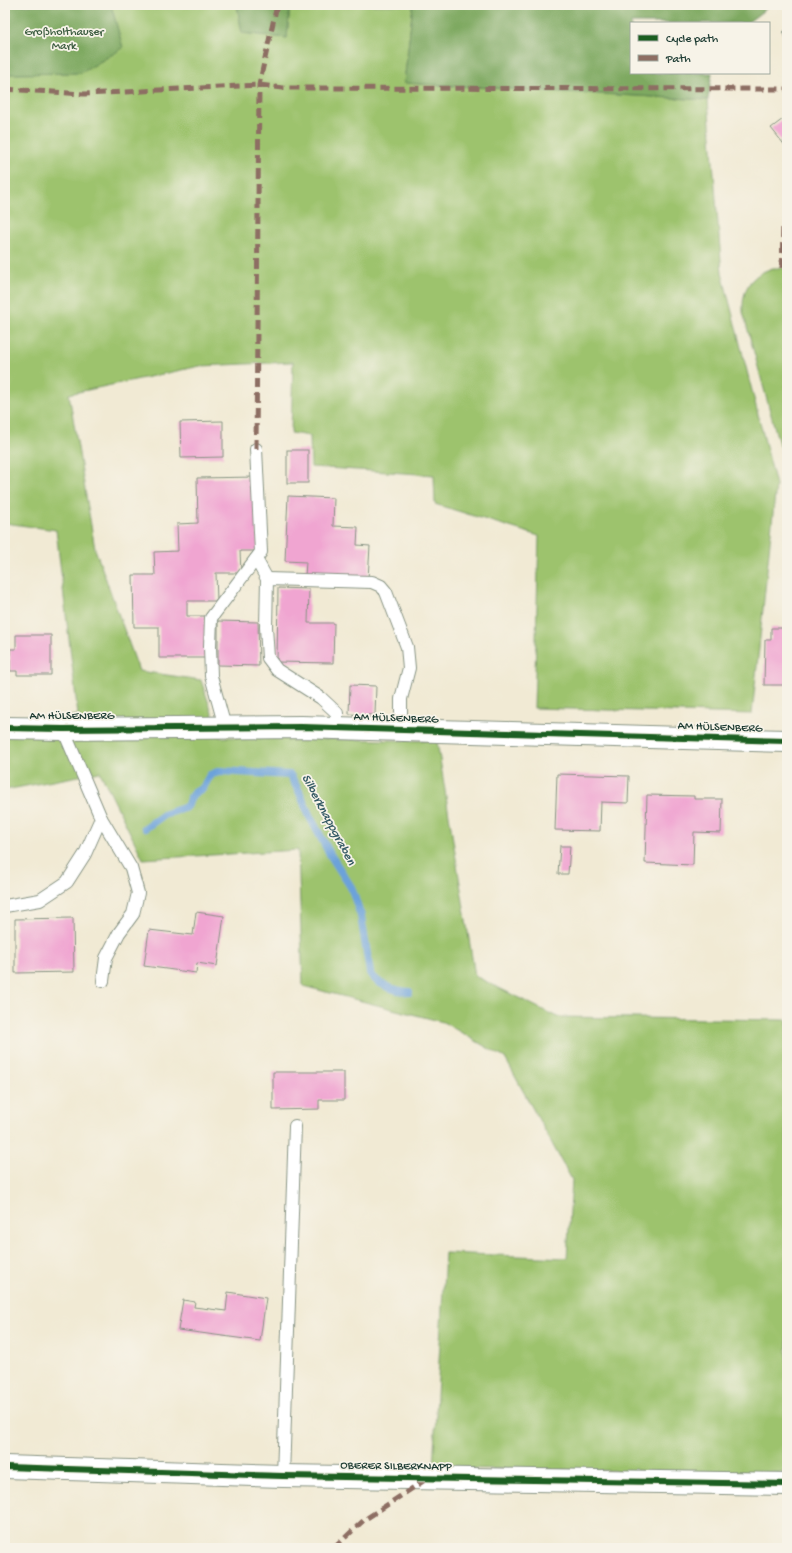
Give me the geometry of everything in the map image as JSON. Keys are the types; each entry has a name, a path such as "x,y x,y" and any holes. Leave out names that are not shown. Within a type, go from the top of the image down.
{"street":[{"name":"AM HÜLSENBERG","path":"5,728 337,728 787,741"},
{"name":"OBERER SILBERKNAPP","path":"5,1467 283,1476 787,1484"}],"lane":[{"path":"225,727 211,676 211,618 261,552 256,449"},
{"path":"256,559 267,579 266,627 268,658 277,670 321,698 337,713 337,728"},
{"path":"267,579 372,582 381,586 390,600 407,647 409,668 401,699 401,730"},
{"name":"AM HÜLSENBERG","path":"63,729 101,818 131,868 138,893 133,914 119,933 106,958 103,981"},
{"path":"5,906 40,900 67,882 85,854 101,818"},
{"path":"283,1476 295,1126"}],"green space":[{"name":"Großholthauser Mark","path":"5,5 111,5 123,48 81,73 5,74"},
{"path":"111,5 237,5 242,33 287,38 290,5 413,5 404,83 708,100 722,273 776,485 752,714 534,708 539,536 435,504 434,475 311,467 310,436 291,433 293,362 200,366 69,394 95,549 139,671 201,680 220,737 437,741 475,976 557,1017 787,1020 787,1473 433,1468 445,1253 567,1258 572,1180 505,1058 443,1022 303,986 298,850 143,859 100,772 5,790 5,727 78,715 56,530 5,523 5,74 81,73 123,48"},
{"path":"237,5 290,5 287,38 242,33"},
{"path":"413,5 771,5 748,22 630,22 630,74 712,74 708,100 404,83"},
{"path":"773,268 787,268 787,454 779,444 743,312 744,296 749,284 758,275"}],"building":[{"path":"787,28 787,39 782,33"},
{"path":"787,116 787,148 771,128"},
{"path":"223,421 223,457 181,458 180,422"},
{"path":"287,450 308,450 308,483 287,483"},
{"path":"256,477 258,551 240,551 241,573 216,573 217,601 187,601 187,616 205,616 206,658 159,658 159,627 134,627 133,575 155,575 154,552 178,551 177,524 198,523 197,478"},
{"path":"288,496 334,498 333,526 358,527 357,545 370,546 368,579 305,576 306,562 285,561"},
{"path":"278,588 309,589 308,623 334,623 333,663 277,662"},
{"path":"218,621 258,622 259,666 218,665"},
{"path":"771,628 787,628 787,685 764,685 765,640 771,640"},
{"path":"16,635 51,635 51,675 17,675 17,671 10,671 10,649 16,649"},
{"path":"350,685 376,686 375,715 349,714"},
{"path":"557,774 629,776 628,803 601,802 600,831 555,830"},
{"path":"647,795 694,796 694,799 722,799 721,833 694,832 693,865 645,863"},
{"path":"560,846 570,846 568,874 558,874"},
{"path":"196,912 224,916 217,966 197,963 196,973 144,966 149,930 193,935"},
{"path":"73,918 74,972 15,973 15,919"},
{"path":"273,1072 344,1072 344,1100 319,1100 319,1109 273,1110"},
{"path":"228,1292 266,1298 260,1341 178,1330 183,1300 195,1302 194,1307 226,1311"}],"waterway":[{"name":"Silberknappgraben","path":"145,828 165,814 184,808 188,805 190,798 194,793 203,788 210,775 220,771 290,775 331,856 351,887 361,916 370,973 377,981 387,987 409,992"}],"marked path":[{"path":"256,449 259,85 277,5"},
{"path":"5,89 84,94 259,85 283,88 787,89"},
{"path":"782,268 783,225 787,224"},
{"path":"334,1548 364,1520 425,1480"}],"cycle path":[{"path":"5,728 301,727 787,741"},
{"path":"5,1467 283,1476 787,1484"}]}
